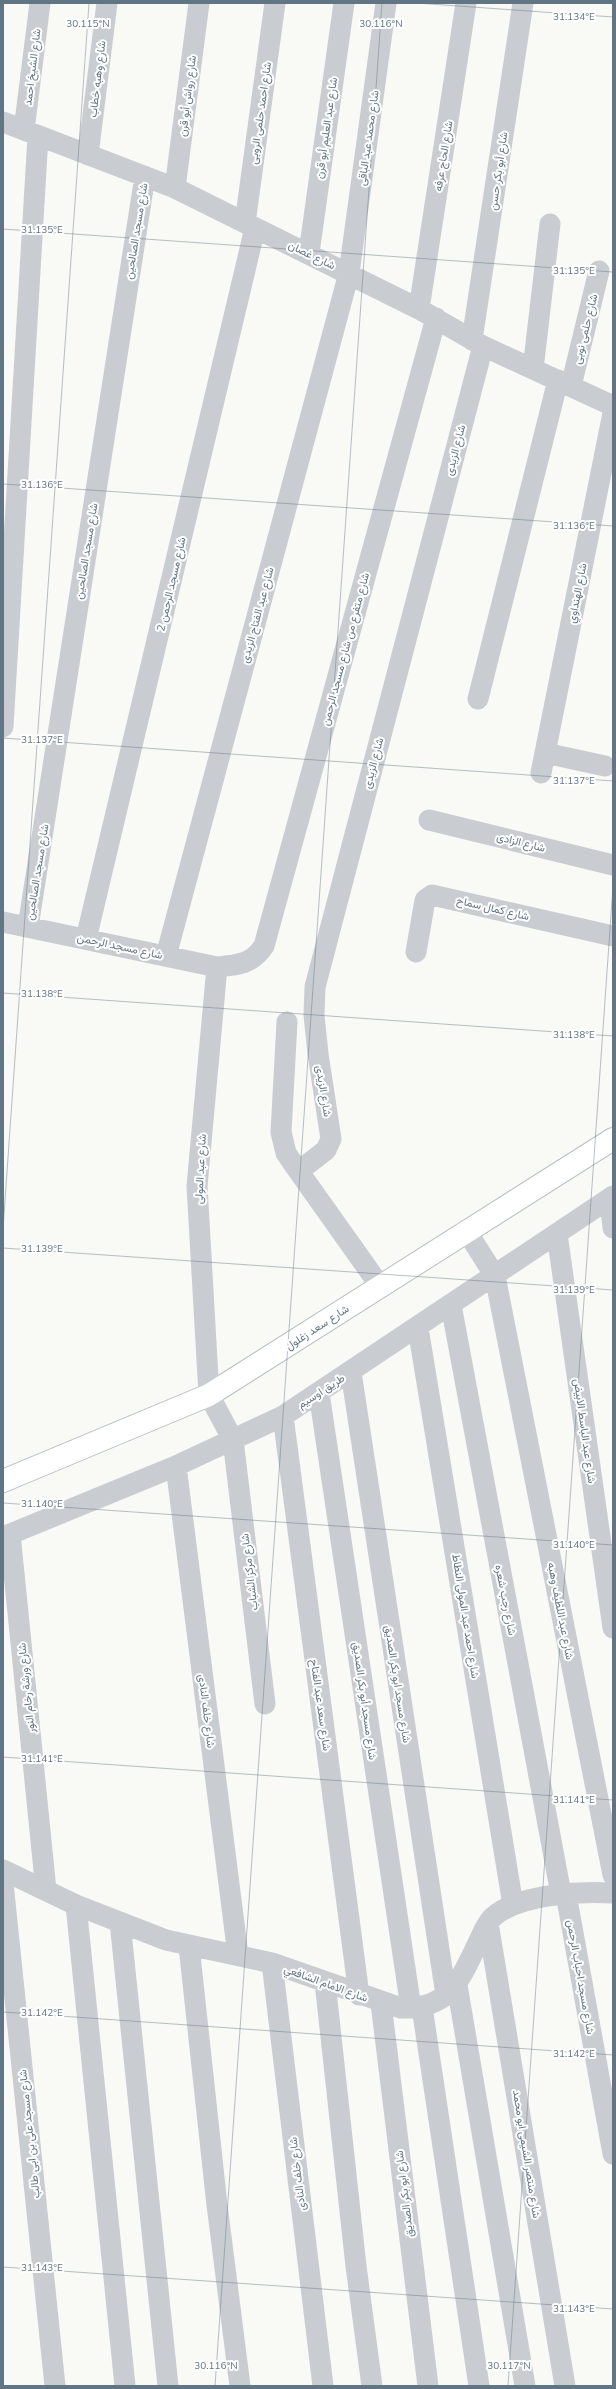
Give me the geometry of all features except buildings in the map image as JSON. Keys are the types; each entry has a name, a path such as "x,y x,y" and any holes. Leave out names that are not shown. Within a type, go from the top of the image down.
{"street":[{"name":"شارع الشيخ احمد","path":"3,727 31,133 40,3"},
{"name":"شارع وهبه خطاب","path":"88,155 107,3"},
{"name":"شارع رواش أبو قرن","path":"175,188 199,3"},
{"name":"شارع احمد حلمى الروبى","path":"250,226 275,3"},
{"name":"شارع عبد العليم أبو قرن","path":"309,252 344,3"},
{"name":"شارع محمد عبد الباقى","path":"349,273 386,3"},
{"name":"شارع الحاج عرفه","path":"428,314 466,3"},
{"name":"شارع أبو بكر حسن","path":"478,343 522,3"},
{"name":"شارع غصان","path":"3,122 175,188 250,226 309,252 428,314 478,343 613,406"},
{"name":"شارع مسجد الصالحين","path":"28,927 145,176"},
{"path":"533,369 550,224"},
{"name":"شارع مسجد الرحمن 2","path":"86,939 250,226"},
{"name":"شارع حلمى نوبى","path":"478,699 564,383 599,271"},
{"name":"شارع عبد الفتاح الزيدى","path":"166,956 349,273"},
{"name":"شارع متفرع من شارع مسجد الرحمن","path":"227,966 248,963 258,956 264,946 428,314"},
{"name":"شارع الزيدى","path":"299,1171 326,1150 331,1139 318,1054 314,1015 315,987 478,343"},
{"name":"شارع الهنداوي","path":"541,773 613,413"},
{"path":"545,753 605,766"},
{"name":"شارع الزادى","path":"429,820 613,865"},
{"name":"شارع كمال سماح","path":"416,952 425,900 432,895 613,936"},
{"name":"شارع مسجد الرحمن","path":"3,922 166,956 227,966"},
{"name":"شارع عبد المولى","path":"208,1395 197,1186 227,966"},
{"path":"287,1022 280,1132 286,1153 380,1286"},
{"name":"شارع سعد زغلول","path":"3,1481 208,1395 466,1230 613,1139"},
{"path":"611,1198 613,1228"},
{"name":"طريق اوسيم","path":"7,1535 176,1466 283,1416 418,1328 611,1198"},
{"path":"466,1230 495,1276"},
{"name":"شارع عبد الباسط الابيض","path":"557,1234 613,1628"},
{"name":"شارع عبد اللطيف وهبه","path":"495,1276 613,1875"},
{"name":"شارع رجب شعره","path":"451,1305 563,1894"},
{"name":"شارع احمد عبد المولى النطاط","path":"418,1328 513,1905"},
{"name":"شارع مسجد ابو بكر الصديق","path":"351,1372 451,1990 525,2386"},
{"name":"شارع مسجد أبو بكر الصديق","path":"319,1393 479,2386"},
{"path":"208,1395 234,1440"},
{"name":"شارع سعد عبد الفتاح","path":"283,1416 359,1995"},
{"name":"شارع مركز الشباب","path":"234,1440 265,1704"},
{"name":"شارع خلف النادى","path":"176,1466 238,1955"},
{"name":"شارع ورشة رخام النور","path":"7,1535 46,1890"},
{"name":"شارع الامام الشافعي","path":"3,1870 76,1905 166,1940 272,1963 381,2003 396,2007 417,2007"},
{"name":"شارع مسجد على بن ابى طالب","path":"3,1883 55,2386"},
{"path":"417,2007 451,1990 488,1923 500,1912 513,1905 563,1894 613,1893"},
{"name":"شارع مسجد احباب الرحمن","path":"563,1894 613,2154"},
{"path":"76,1905 125,2386"},
{"path":"120,1922 168,2386"},
{"name":"شارع منتصر الشيمى ابو محمد","path":"488,1923 565,2386"},
{"path":"189,1946 217,2205 240,2386"},
{"name":"شارع خلف النادى","path":"272,1963 323,2386"},
{"path":"324,1982 372,2386"},
{"name":"شارع ابو بكر الصديق","path":"381,2003 428,2386"}]}
